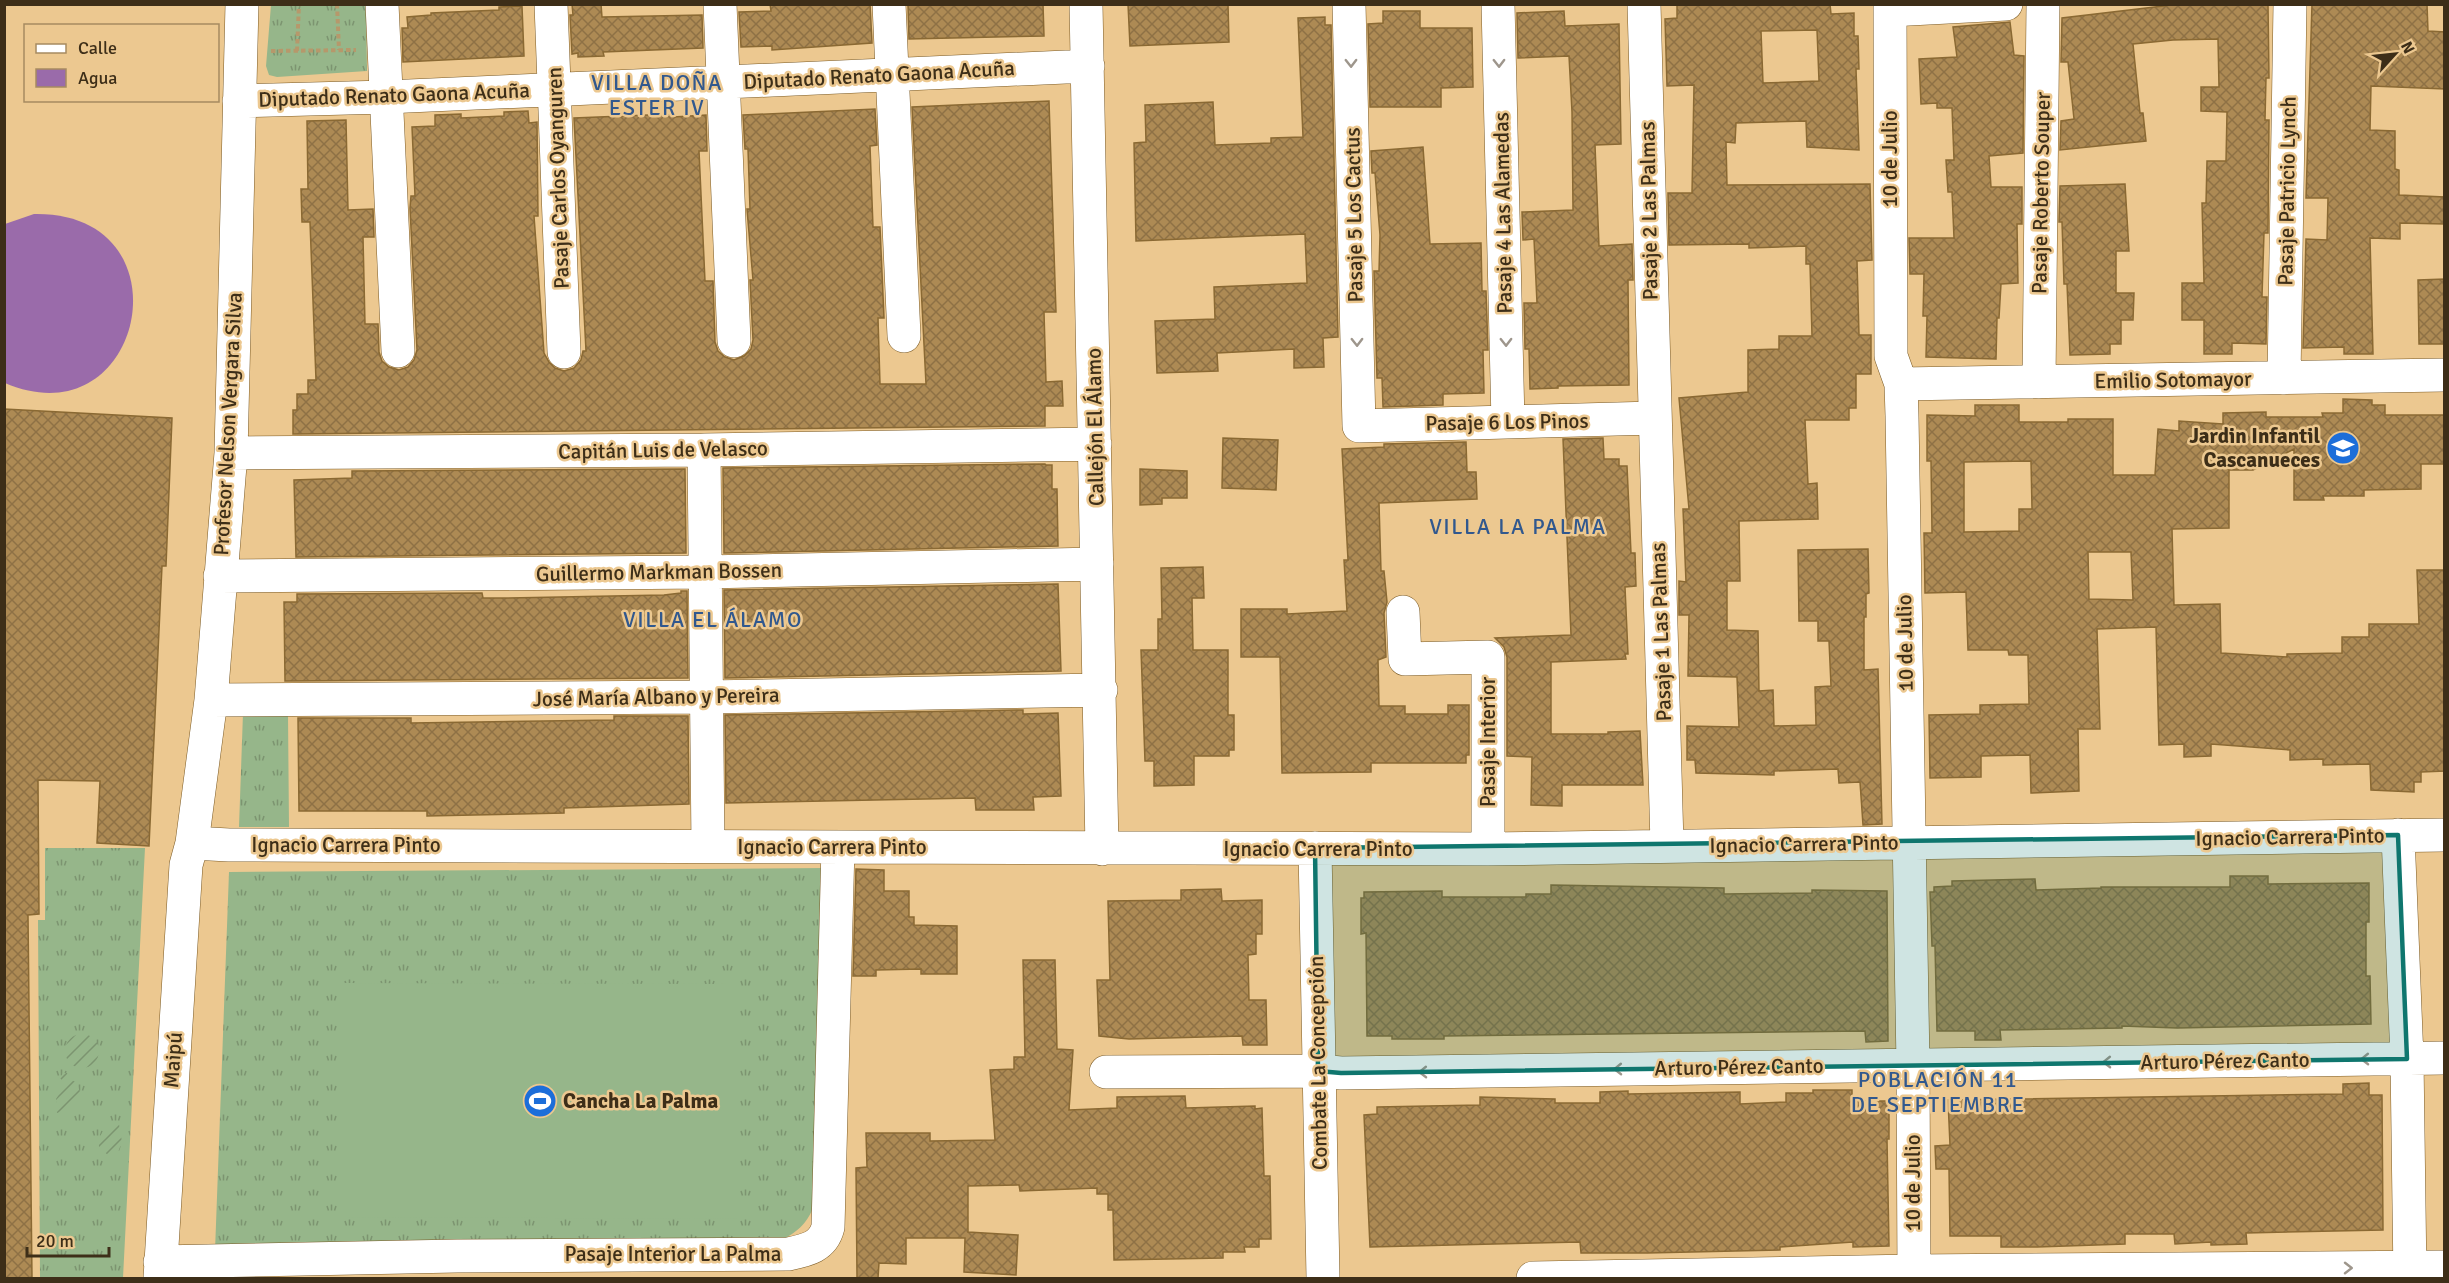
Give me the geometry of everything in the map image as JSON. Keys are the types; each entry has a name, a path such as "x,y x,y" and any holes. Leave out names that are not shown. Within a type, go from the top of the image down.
{"street":[{"name":"Profesor Nelson Vergara Silva","path":"192,843 211,700 231,453 242,4"},
{"path":"382,4 398,351"},
{"name":"Pasaje Carlos Oyanguren","path":"551,4 564,352"},
{"path":"720,4 734,341"},
{"path":"889,4 904,336"},
{"name":"Callejón El Álamo","path":"1086,4 1101,690 1102,849"},
{"name":"Pasaje 5 Los Cactus","path":"1349,4 1359,426"},
{"name":"Pasaje 4 Las Alamedas","path":"1498,4 1508,422"},
{"name":"Pasaje 2 Las Palmas","path":"1644,4 1654,418"},
{"path":"1890,7 2006,4"},
{"name":"Pasaje Roberto Souper","path":"2039,382 2043,4"},
{"name":"Pasaje Patricio Lynch","path":"2284,378 2290,4"},
{"name":"10 de Julio","path":"1890,7 1891,356 1901,384 1913,1065 1914,1275"},
{"name":"Diputado Renato Gaona Acuña","path":"239,101 386,97 1088,66"},
{"name":"Emilio Sotomayor","path":"1901,384 2445,375"},
{"name":"Pasaje 6 Los Pinos","path":"1359,426 1654,418"},
{"name":"Pasaje 1 Las Palmas","path":"1654,418 1667,845"},
{"name":"Capitán Luis de Velasco","path":"231,453 704,450 1095,444"},
{"path":"704,450 708,846"},
{"name":"Guillermo Markman Bossen","path":"220,576 705,572 1097,564"},
{"name":"Pasaje Interior","path":"1403,612 1405,659 1488,657 1488,849"},
{"name":"José María Albano y Pereira","path":"211,700 706,697 1101,690"},
{"name":"Ignacio Carrera Pinto","path":"192,843 229,845 1488,849 2445,834"},
{"path":"2398,835 2407,1059 2410,1273"},
{"name":"Maipú","path":"160,1270 186,865 192,843"},
{"name":"Pasaje Interior La Palma","path":"160,1270 456,1256 788,1254 819,1244 825,1237 828,1227 838,847"},
{"name":"Combate La Concepción","path":"1315,848 1323,1278"},
{"name":"Arturo Pérez Canto","path":"1106,1072 1318,1071 1341,1073 2445,1058"},
{"path":"1533,1278 2410,1273 2445,1267"}],"path":[{"path":"297,51 299,4"},
{"path":"337,4 339,50"},
{"path":"241,51 384,49"}],"highlighted area":[{"path":"2398,835 2407,1059 1341,1073 1318,1071 1315,848"}],"green space":[{"path":"271,5 366,5 367,71 277,77 269,75 266,66"},
{"path":"243,713 288,714 289,827 239,827"},
{"path":"45,848 145,848 123,1278 40,1278 38,920 45,920"},
{"path":"826,868 813,1208 800,1228 780,1241 215,1251 229,872"},
{"name":"Cancha La Palma","path":"341,983 738,984 738,1219 341,1217"},
{"path":"82,1034 94,1039 99,1051 94,1063 82,1068 70,1063 65,1051 70,1039"},
{"path":"63,1073 67,1073 71,1080 76,1082 81,1094 79,1098 71,1102 67,1110 57,1113 56,1099 65,1084 60,1078"},
{"path":"115,1122 119,1124 122,1142 118,1152 109,1156 99,1147 100,1139 105,1129"}],"water":[{"path":"34,214 84,223 116,248 131,282 131,320 117,355 91,381 53,393 5,383 5,224"}],"building":[{"path":"572,4 601,4 602,17 702,15 703,48 603,52 604,56 578,57 578,53 572,54 570,15 573,15"},
{"path":"770,4 870,4 872,43 772,50 772,46 741,47 739,12 771,11"},
{"path":"1043,4 1044,36 909,39 908,5"},
{"path":"1128,4 1228,4 1229,42 1130,46"},
{"path":"1677,4 1830,4 1831,14 1854,13 1854,36 1858,36 1859,69 1856,69 1859,150 1807,147 1806,121 1736,123 1735,143 1726,142 1727,185 1870,184 1872,260 1857,261 1859,335 1871,335 1871,374 1856,374 1856,408 1849,408 1849,420 1805,420 1808,484 1817,483 1818,519 1739,521 1740,581 1727,581 1727,630 1758,631 1759,691 1773,690 1774,726 1816,725 1815,687 1831,686 1829,641 1818,641 1818,621 1799,621 1798,550 1868,549 1869,593 1866,594 1866,617 1864,617 1864,670 1878,669 1882,824 1863,825 1860,782 1839,783 1838,769 1774,771 1774,775 1696,773 1695,760 1687,760 1687,726 1739,727 1737,677 1688,676 1689,615 1679,615 1679,581 1686,582 1683,509 1689,509 1679,398 1748,392 1748,350 1779,349 1779,336 1812,336 1810,264 1806,264 1806,246 1749,248 1749,244 1669,245 1668,193 1692,193 1694,85 1667,86 1665,19 1677,18","holes":["1817,30 1819,81 1763,83 1761,31"]},
{"path":"2180,4 2268,4 2269,78 2266,78 2265,120 2269,120 2268,233 2264,233 2262,297 2267,297 2266,344 2232,343 2232,354 2204,354 2204,320 2182,320 2182,283 2204,283 2202,203 2206,203 2207,161 2226,161 2227,112 2201,111 2201,87 2219,87 2218,39 2133,44 2140,113 2143,113 2146,141 2060,150 2061,121 2074,119 2068,62 2061,62 2062,18"},
{"path":"2312,4 2427,4 2428,31 2445,32 2445,89 2371,86 2370,130 2395,131 2395,169 2399,170 2399,195 2445,197 2445,224 2400,223 2400,239 2370,238 2373,354 2344,354 2344,347 2303,348 2306,239 2327,240 2328,198 2306,198"},
{"path":"522,6 524,56 403,62 402,28 408,28 407,17"},
{"path":"1383,11 1420,11 1420,28 1472,28 1473,87 1441,88 1441,107 1370,107 1368,24 1383,23"},
{"path":"1564,11 1565,26 1619,24 1621,144 1595,145 1599,246 1632,244 1633,280 1628,280 1629,385 1558,386 1558,388 1530,389 1529,349 1525,349 1524,303 1537,303 1534,239 1523,240 1522,212 1573,210 1572,112 1569,56 1518,58 1517,13"},
{"path":"1325,17 1325,25 1331,25 1338,337 1323,338 1324,367 1294,368 1294,349 1217,353 1218,371 1157,373 1155,321 1215,319 1214,287 1307,283 1305,234 1136,241 1134,143 1146,142 1145,105 1213,102 1215,145 1271,143 1271,138 1303,137 1298,18"},
{"path":"2010,22 2014,55 2024,56 2023,153 1989,156 1991,187 2022,187 2022,224 2017,224 2018,283 2001,284 1996,359 1926,357 1927,316 1923,316 1924,274 1910,274 1909,238 1954,238 1952,192 1948,192 1946,160 1954,160 1952,108 1937,108 1937,103 1921,104 1919,59 1957,57 1953,27"},
{"path":"1049,101 1056,312 1044,312 1046,382 1062,381 1063,406 1045,406 1045,426 293,434 293,410 297,410 297,394 308,394 308,380 316,380 310,222 302,222 301,189 308,189 307,121 346,120 348,210 373,209 374,237 363,237 365,324 378,324 379,352 382,361 389,367 399,370 408,367 414,360 417,350 410,208 411,196 415,196 412,127 435,126 435,115 461,114 461,118 504,116 504,112 528,111 529,123 537,122 538,216 534,216 544,353 555,368 564,371 574,368 581,360 583,351 586,351 574,118 706,115 707,151 699,151 705,281 713,281 715,342 718,351 734,360 744,356 751,349 753,340 750,280 753,280 747,209 750,209 748,149 745,149 743,115 875,109 877,145 870,146 873,227 880,227 884,318 878,318 880,384 926,384 912,107"},
{"path":"1423,147 1430,244 1481,243 1482,291 1486,291 1488,350 1483,350 1484,393 1443,394 1443,405 1383,407 1382,378 1377,378 1374,271 1379,271 1380,235 1371,151"},
{"path":"2125,184 2129,251 2116,251 2116,293 2134,293 2133,320 2121,320 2121,344 2110,344 2110,354 2070,355 2062,222 2059,222 2060,186"},
{"path":"2445,279 2445,344 2419,344 2418,280"},
{"path":"2343,399 2372,400 2372,405 2385,405 2385,415 2445,415 2445,464 2421,464 2421,489 2364,490 2364,496 2323,496 2324,500 2294,500 2294,449 2253,470 2229,470 2229,528 2172,529 2174,605 2220,604 2221,653 2287,657 2287,654 2342,653 2342,637 2369,637 2369,624 2419,624 2417,570 2445,570 2445,771 2421,772 2421,782 2414,782 2414,792 2371,790 2370,764 2323,765 2323,759 2290,760 2290,750 2211,744 2211,756 2184,757 2184,744 2159,745 2156,627 2097,629 2100,729 2078,729 2079,791 2031,793 2030,755 1981,756 1981,777 1930,778 1929,715 1980,714 1980,705 2029,704 2028,655 2009,655 2008,650 1968,650 1966,592 1925,593 1924,533 1932,533 1931,461 1927,461 1927,415 1975,416 1975,405 2019,405 2019,422 2113,419 2113,475 2155,475 2158,429 2179,431 2179,421 2223,424 2223,413 2266,412 2266,417 2323,417 2322,413 2343,413","holes":["2031,461 2032,509 2019,509 2019,531 1964,532 1964,462","2088,552 2131,552 2133,600 2089,599"]},
{"path":"4,409 172,418 166,566 162,566 149,846 97,843 100,781 38,780 39,914 28,915 32,1278 4,1278"},
{"path":"1223,438 1278,440 1276,490 1222,488"},
{"path":"1603,438 1604,459 1619,459 1619,466 1627,466 1631,553 1635,553 1636,586 1625,587 1628,654 1625,654 1626,659 1551,662 1551,734 1608,734 1608,732 1640,731 1643,785 1562,785 1562,806 1531,805 1532,757 1507,756 1507,657 1504,647 1495,638 1571,635 1563,439"},
{"path":"1466,442 1467,472 1476,472 1477,499 1379,503 1381,571 1384,571 1387,602 1384,613 1386,657 1378,660 1379,706 1405,706 1405,714 1448,714 1448,705 1469,705 1469,755 1466,755 1466,763 1371,763 1371,772 1282,773 1280,657 1241,657 1241,609 1287,609 1287,614 1347,611 1344,560 1348,560 1342,449 1384,447 1384,444"},
{"path":"1052,465 1052,489 1057,489 1058,546 724,553 723,468"},
{"path":"685,469 686,553 296,557 294,480 352,478 352,471"},
{"path":"1140,469 1187,471 1187,498 1162,498 1162,504 1140,505"},
{"path":"1203,567 1204,598 1192,598 1193,650 1228,650 1228,715 1234,715 1234,750 1229,750 1229,756 1194,756 1194,785 1154,786 1154,761 1145,761 1141,650 1158,650 1158,619 1162,619 1161,568"},
{"path":"1058,584 1061,671 725,678 724,590"},
{"path":"681,591 687,591 688,678 285,681 284,602 297,602 297,594 482,593 483,598 504,598 664,595 681,593"},
{"path":"1023,710 1023,714 1058,713 1061,796 1033,797 1034,810 976,810 975,798 726,803 725,715"},
{"path":"614,716 688,716 689,804 564,808 564,813 427,816 427,811 299,811 298,718 411,718 411,723 614,720"},
{"path":"856,869 884,870 884,891 909,891 909,917 914,917 914,925 957,926 957,974 921,974 921,969 876,970 876,976 853,976"},
{"path":"2230,876 2268,876 2268,884 2369,883 2366,976 2370,976 2371,1024 2177,1028 2122,1026 2122,1028 2000,1030 2001,1040 1975,1040 1975,1031 1937,1031 1935,946 1932,946 1930,892 1934,892 1934,887 1952,886 1952,881 2035,879 2036,890 2101,887 2230,887"},
{"path":"1551,885 1724,888 1724,894 1812,893 1812,890 1887,891 1888,1041 1866,1042 1865,1031 1444,1036 1444,1039 1392,1039 1392,1036 1367,1036 1366,933 1361,934 1361,898 1364,898 1364,892 1442,891 1442,897 1526,897 1526,894 1551,894"},
{"path":"1221,889 1222,901 1262,900 1262,934 1256,934 1256,954 1248,955 1249,1000 1266,1000 1267,1045 1243,1045 1242,1036 1129,1039 1099,1036 1097,980 1110,980 1108,901 1181,900 1181,890"},
{"path":"1023,960 1055,960 1057,1049 1073,1050 1069,1110 1117,1108 1117,1097 1185,1096 1186,1108 1255,1106 1255,1109 1262,1108 1264,1176 1270,1176 1271,1239 1259,1239 1259,1247 1244,1247 1245,1252 1223,1252 1223,1258 1114,1260 1113,1210 1108,1210 1108,1194 1097,1194 1097,1188 1020,1191 1019,1185 968,1186 968,1232 1018,1235 1016,1275 964,1272 965,1238 906,1238 906,1264 879,1263 878,1278 857,1278 856,1168 867,1167 866,1133 930,1133 930,1141 995,1140 990,1070 1014,1069 1014,1057 1025,1057"},
{"path":"2369,1083 2369,1095 2382,1095 2383,1230 2246,1233 2247,1244 2211,1245 2211,1242 2175,1244 2174,1234 2125,1234 2125,1244 2037,1247 2001,1247 2001,1236 1950,1236 1949,1169 1936,1169 1935,1146 1950,1145 1948,1100 2343,1094 2343,1084"},
{"path":"1813,1090 1852,1090 1852,1101 1889,1101 1889,1139 1887,1139 1889,1246 1853,1247 1853,1242 1780,1247 1780,1250 1647,1253 1581,1253 1580,1242 1370,1247 1364,1115 1377,1114 1377,1107 1480,1105 1480,1097 1555,1099 1555,1103 1600,1103 1600,1092 1628,1091 1628,1094 1740,1092 1740,1104 1786,1102 1786,1093 1813,1093"}],"place":[{"name":"Jardin Infantil Cascanueces","path":"2343,448"},
{"name":"Cancha La Palma","path":"540,1101"}],"district":[{"name":"VILLA DOÑA ESTER IV","path":"657,94"},
{"name":"VILLA LA PALMA","path":"1518,526"},
{"name":"VILLA EL ÁLAMO","path":"713,619"},
{"name":"POBLACIÓN 11 DE SEPTIEMBRE","path":"1938,1092"}]}
